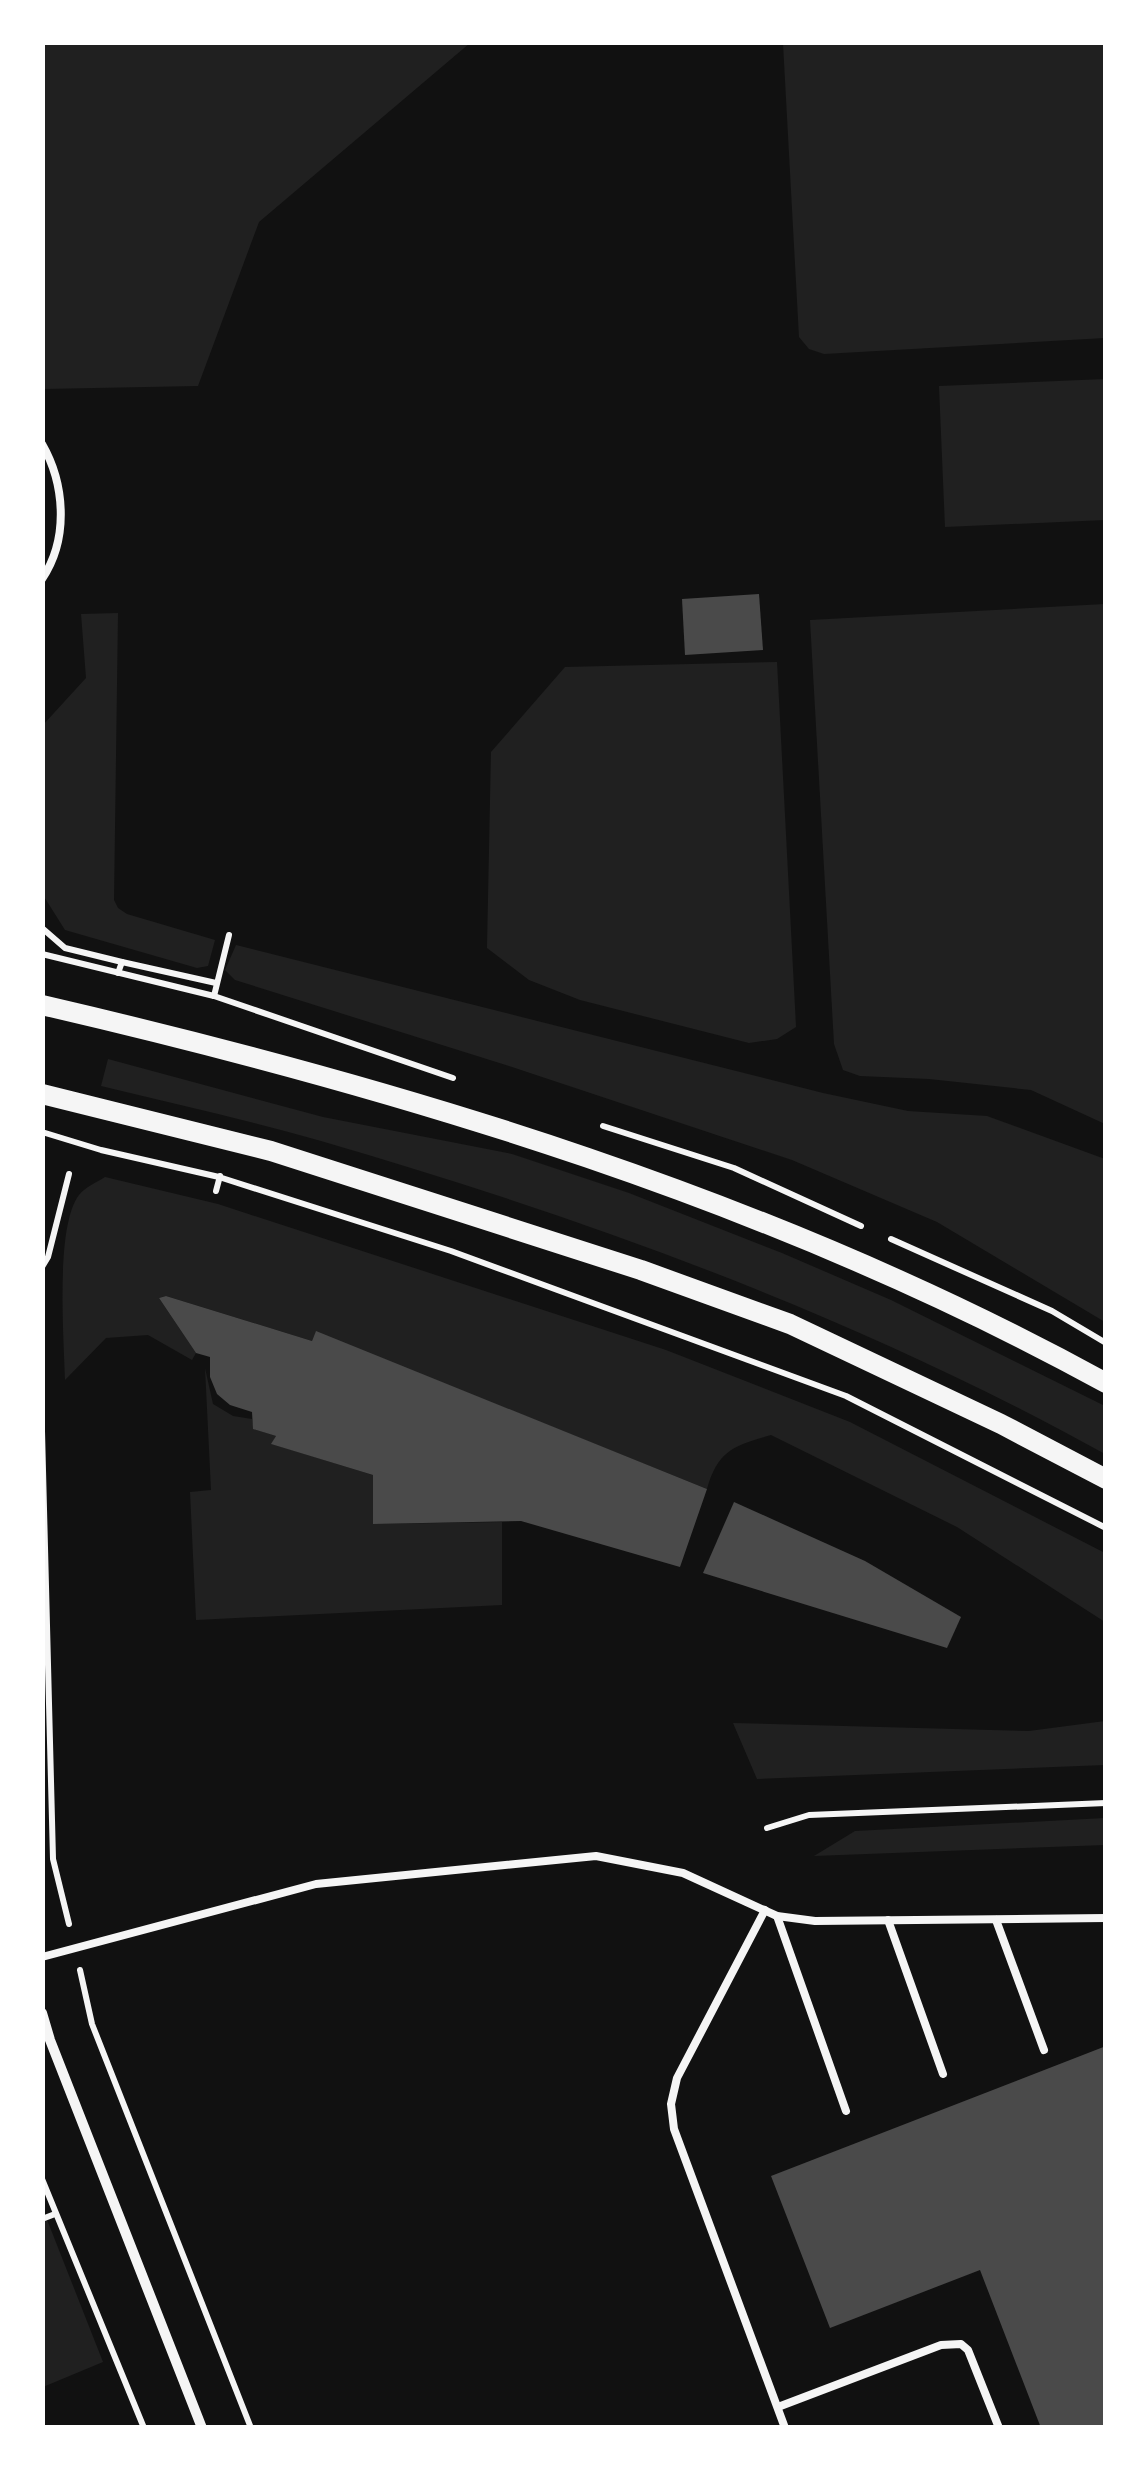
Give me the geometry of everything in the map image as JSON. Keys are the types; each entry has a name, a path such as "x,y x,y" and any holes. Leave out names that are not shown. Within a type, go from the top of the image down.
{"main road":[{"path":"42,1004 346,1084 535,1141 676,1190 826,1246 1022,1338 1106,1383"},
{"path":"42,1094 270,1150 790,1324 1002,1424 1106,1479"}],"street":[{"path":"42,2012 202,2428"}],"lane":[{"path":"42,444 58,477 60,523 54,562 42,579"},
{"path":"42,1958 316,1884 596,1856 683,1873 776,1916 815,1921 1106,1918"},
{"path":"765,1910 678,2078 672,2104 674,2129 785,2428"},
{"path":"776,1916 846,2111"},
{"path":"888,1920 943,2074"},
{"path":"996,1920 1044,2050"},
{"path":"778,2408 951,2343 968,2350 999,2428"}],"path":[{"path":"42,928 65,948 216,983"},
{"path":"42,954 214,996 229,935"},
{"path":"118,973 122,962"},
{"path":"42,1132 220,1177 451,1251 846,1396 1106,1528"},
{"path":"42,1267 70,1174"},
{"path":"216,1190 220,1177"},
{"path":"767,1828 810,1815 1106,1803"},
{"path":"42,2179 144,2428"},
{"path":"42,2219 55,2214"}],"shaded area":[{"path":"42,43 470,43 259,222 198,386 43,389"},
{"path":"783,43 1105,43 1105,338 824,354 809,349 799,337"},
{"path":"1105,379 1105,520 945,527 939,386"},
{"path":"1105,604 1105,1124 1031,1090 860,1076 843,1070 834,1044 810,620"},
{"path":"118,613 114,900 127,914 215,940 208,966 197,968 65,930 43,895 43,725 86,678 81,614"},
{"path":"777,662 796,1027 777,1039 749,1043 580,1000 529,980 487,948 491,752 565,667"},
{"path":"236,945 823,1093 908,1111 987,1116 1105,1159 1105,1322 937,1222 792,1160 235,980 225,970"},
{"path":"108,1059 323,1117 512,1154 629,1193 782,1253 891,1300 1105,1406 1105,1454 916,1358 623,1239 321,1141 101,1086"},
{"path":"105,1177 218,1204 666,1350 850,1422 1105,1553 1105,1622 957,1527 771,1435 729,1452 716,1466 707,1489 316,1332 312,1341 166,1296 159,1298 196,1353 192,1360 148,1335 106,1338 65,1380 63,1284 71,1210 79,1195"},
{"path":"205,1368 213,1404 233,1416 252,1419 254,1429 276,1436 272,1444 373,1475 374,1524 502,1522 502,1605 196,1620 190,1492 211,1490"},
{"path":"1105,1721 1105,1765 757,1779 733,1723 1029,1731"},
{"path":"1105,1818 1105,1845 814,1856 855,1831"},
{"path":"42,2207 103,2362 43,2387 42,2387"}],"building":[{"path":"759,594 763,650 685,655 682,599"},
{"path":"166,1296 312,1341 316,1331 707,1489 680,1567 521,1521 373,1524 373,1475 271,1444 276,1436 253,1429 252,1412 230,1405 217,1394 210,1377 210,1357 196,1353 159,1298"},
{"path":"734,1502 865,1561 961,1617 947,1648 703,1573"},
{"path":"1106,2046 1106,2428 1041,2428 980,2270 830,2328 771,2176"}]}
